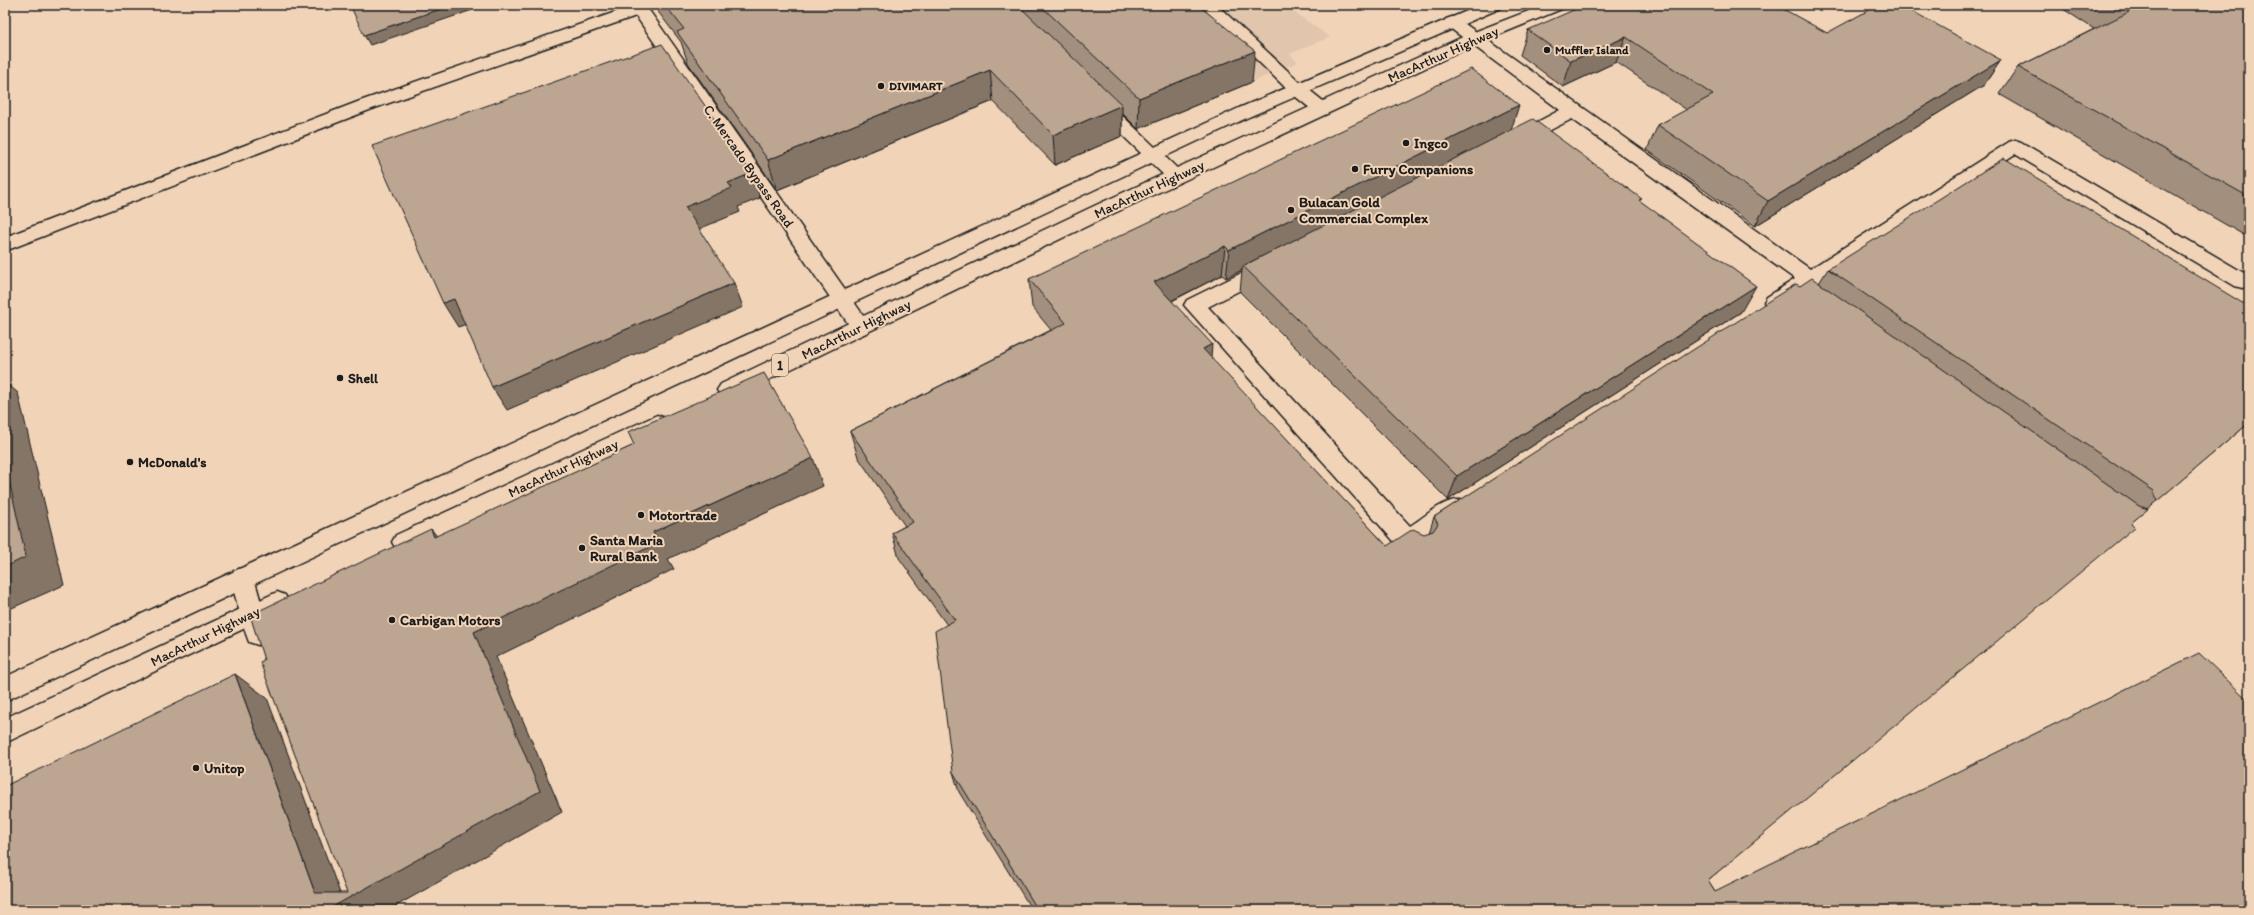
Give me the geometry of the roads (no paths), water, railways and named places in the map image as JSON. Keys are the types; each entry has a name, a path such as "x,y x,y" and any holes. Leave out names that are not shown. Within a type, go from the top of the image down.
{"main road":[{"path":"1208,5 1297,89 1322,109"},
{"name":"MacArthur Highway","path":"5,689 1153,155 1297,89 1495,5"},
{"name":"MacArthur Highway","path":"710,398 1176,177 1475,38 1558,5"},
{"path":"5,244 366,105 639,7"},
{"name":"C. Mercado Bypass Road","path":"639,7 861,327"},
{"path":"1452,22 1573,111 1809,279"},
{"path":"1088,91 1176,177"},
{"path":"1503,147 1573,111"},
{"path":"1758,313 2015,146 2242,281"},
{"path":"1285,258 1194,305 1411,544 1473,497"},
{"path":"1791,292 1810,305"},
{"name":"MacArthur Highway","path":"388,550 674,415"},
{"path":"242,578 264,656"},
{"name":"MacArthur Highway","path":"5,731 295,594"}],"place":[{"name":"Muffler Island","path":"1547,50"},
{"name":"DIVIMART","path":"881,86"},
{"name":"Ingco","path":"1406,143"},
{"name":"Furry Companions","path":"1355,169"},
{"name":"Bulacan Gold Commercial Complex","path":"1291,210"},
{"name":"Shell","path":"340,378"},
{"name":"McDonald's","path":"130,462"},
{"name":"Motortrade","path":"641,515"},
{"name":"Santa Maria Rural Bank","path":"582,548"},
{"name":"Carbigan Motors","path":"392,620"},
{"name":"Unitop","path":"196,768"}]}
